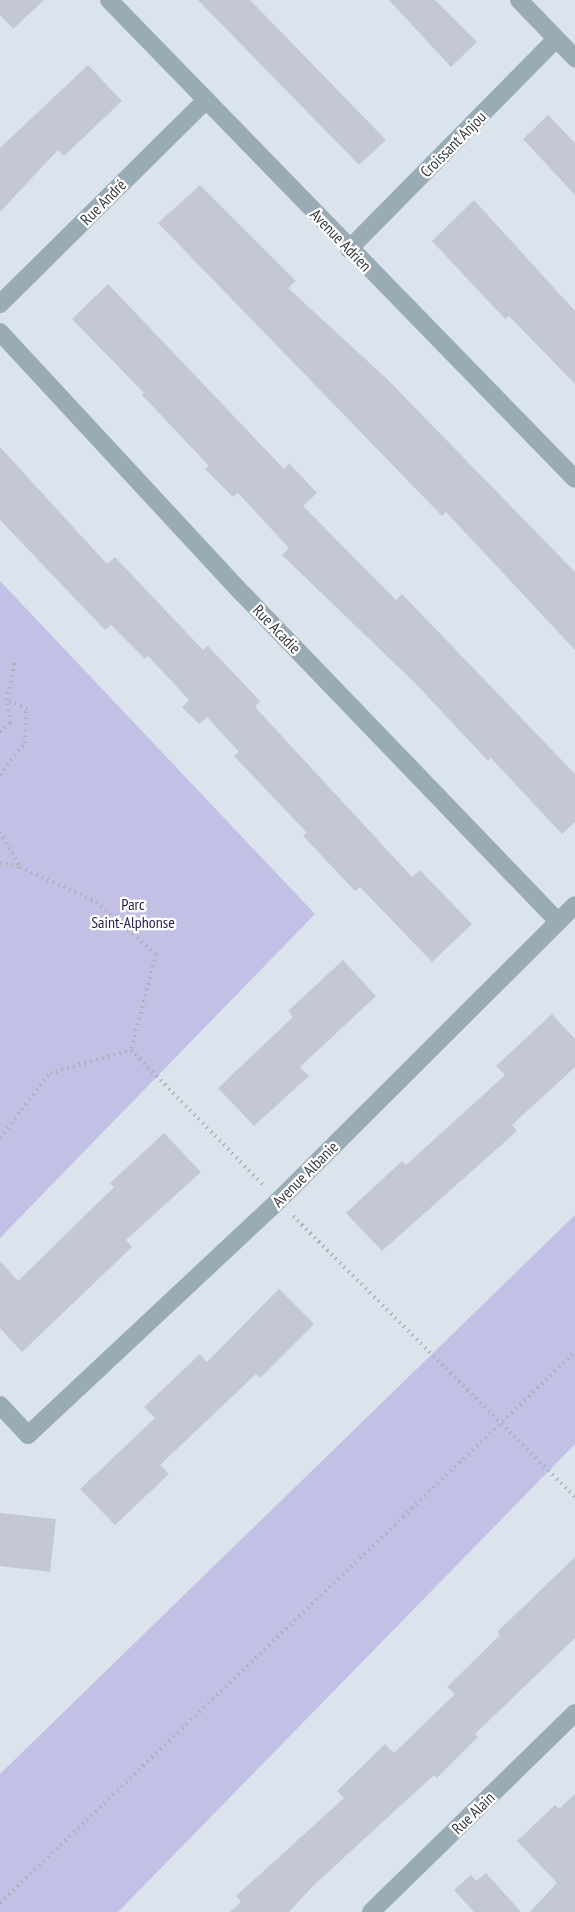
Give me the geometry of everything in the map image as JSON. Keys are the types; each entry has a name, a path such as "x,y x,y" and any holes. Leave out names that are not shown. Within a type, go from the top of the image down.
{"street":[{"name":"Avenue Adrien","path":"109,0 575,479"},
{"path":"519,0 575,58"},
{"name":"Croissant Anjou","path":"349,249 556,39"},
{"name":"Rue André","path":"0,303 206,100"},
{"name":"Rue Acadie","path":"0,332 243,594 558,921"},
{"name":"Avenue Albanie","path":"0,1405 28,1435 278,1201 575,905"},
{"name":"Rue Alain","path":"371,1912 575,1713"}],"path":[{"path":"0,732 10,723 7,700 15,660"},
{"path":"0,775 25,743 27,709 7,700"},
{"path":"0,832 20,867"},
{"path":"0,863 20,867 96,902 156,954 131,1050"},
{"path":"0,1138 51,1074 131,1050"},
{"path":"131,1050 278,1201 575,1497"},
{"path":"0,1903 575,1352"}],"green space":[{"name":"Parc Saint-Alphonse","path":"0,581 315,914 0,1238"},
{"path":"575,1215 575,1444 118,1912 0,1912 0,1774"}],"building":[{"path":"0,0 44,0 13,29 0,15"},
{"path":"198,0 250,0 386,140 359,165"},
{"path":"389,0 435,0 477,42 451,67"},
{"path":"88,65 122,101 64,156 58,150 0,212 0,148"},
{"path":"548,115 575,143 575,195 523,139"},
{"path":"200,185 296,281 288,288 387,379 575,572 575,650 446,512 442,516 158,223"},
{"path":"474,200 575,311 575,384 509,316 505,319 432,241"},
{"path":"108,284 284,469 289,463 317,493 303,506 396,600 402,594 575,774 575,822 562,834 491,758 488,761 417,685 282,555 289,548 238,493 233,497 205,469 209,466 142,395 144,393 72,319"},
{"path":"0,447 107,564 115,557 203,650 208,646 260,701 255,707 412,877 420,870 472,924 432,962 360,887 355,891 303,836 307,833 234,756 239,752 207,717 199,724 182,707 189,700 148,656 145,659 111,625 105,630 0,520"},
{"path":"343,960 376,996 300,1067 309,1076 254,1126 218,1088 293,1017 288,1011"},
{"path":"552,1014 575,1039 575,1067 512,1125 517,1131 382,1251 346,1213 402,1161 406,1165 505,1075 496,1066"},
{"path":"164,1133 201,1172 126,1240 132,1247 22,1352 0,1328 0,1261 18,1281 114,1187 110,1183"},
{"path":"279,1289 314,1324 260,1378 256,1374 160,1465 169,1474 115,1525 80,1489 155,1418 144,1407 200,1354 207,1362"},
{"path":"0,1513 56,1519 50,1572 0,1566"},
{"path":"575,1557 575,1638 475,1734 478,1737 437,1778 434,1775 314,1885 289,1912 230,1912 241,1902 236,1896 344,1798 337,1791 385,1744 394,1753 455,1694 447,1687 500,1635 497,1632"},
{"path":"575,1794 575,1912 530,1912 557,1883 517,1841 555,1805 559,1809"},
{"path":"486,1873 521,1912 474,1912 454,1890 471,1875 476,1881"}]}
